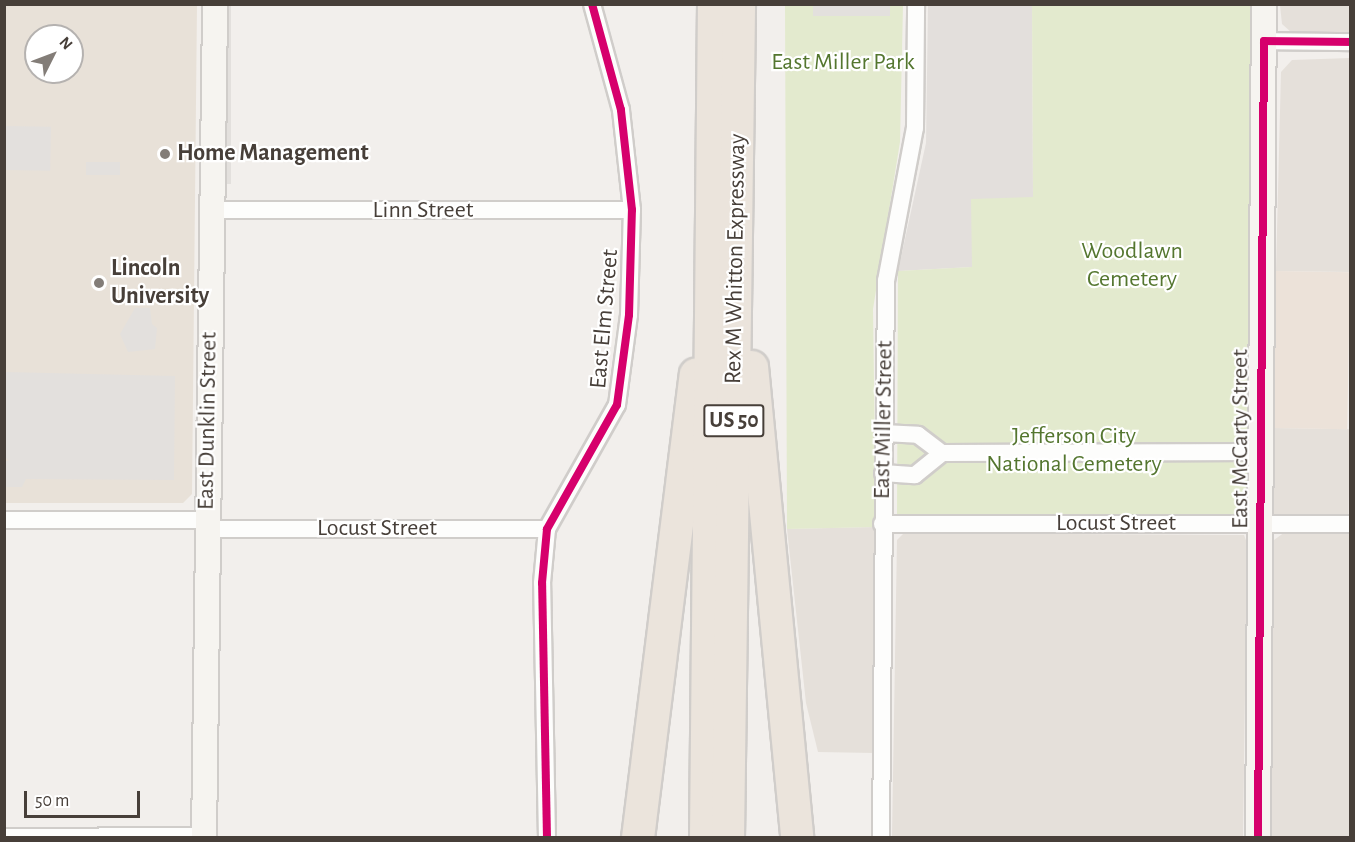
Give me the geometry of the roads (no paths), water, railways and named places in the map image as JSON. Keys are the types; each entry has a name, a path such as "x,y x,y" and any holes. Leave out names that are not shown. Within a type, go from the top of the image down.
{"highway":[{"name":"Rex M Whitton Expressway","path":"706,837 714,4"},
{"name":"Rex M Whitton Expressway","path":"728,837 739,4"},
{"path":"736,241 797,837"},
{"path":"638,837 691,398 712,298"}],"main road":[{"name":"East Dunklin Street","path":"204,837 215,4"},
{"name":"East McCarty Street","path":"1258,837 1264,4"}],"street":[{"name":"East Elm Street","path":"547,837 542,583 547,529 617,405 629,315 632,210 621,110 592,4"},
{"name":"East Miller Street","path":"881,837 882,524 886,281 915,128 916,4"},
{"path":"1264,41 1350,42"},
{"name":"Linn Street","path":"213,210 632,210"},
{"path":"884,433 918,435 942,453 1261,452"},
{"path":"883,473 915,475 942,453"},
{"name":"Locust Street","path":"4,520 547,529"},
{"name":"Locust Street","path":"882,524 1350,524"},
{"path":"4,837 204,837"}],"place":[{"name":"Home Management","path":"165,154"},
{"name":"Lincoln University","path":"99,283"}],"park label":[{"name":"East Miller Park","path":"843,63"},
{"name":"Woodlawn Cemetery","path":"1132,266"},
{"name":"Jefferson City National Cemetery","path":"1074,451"}]}
